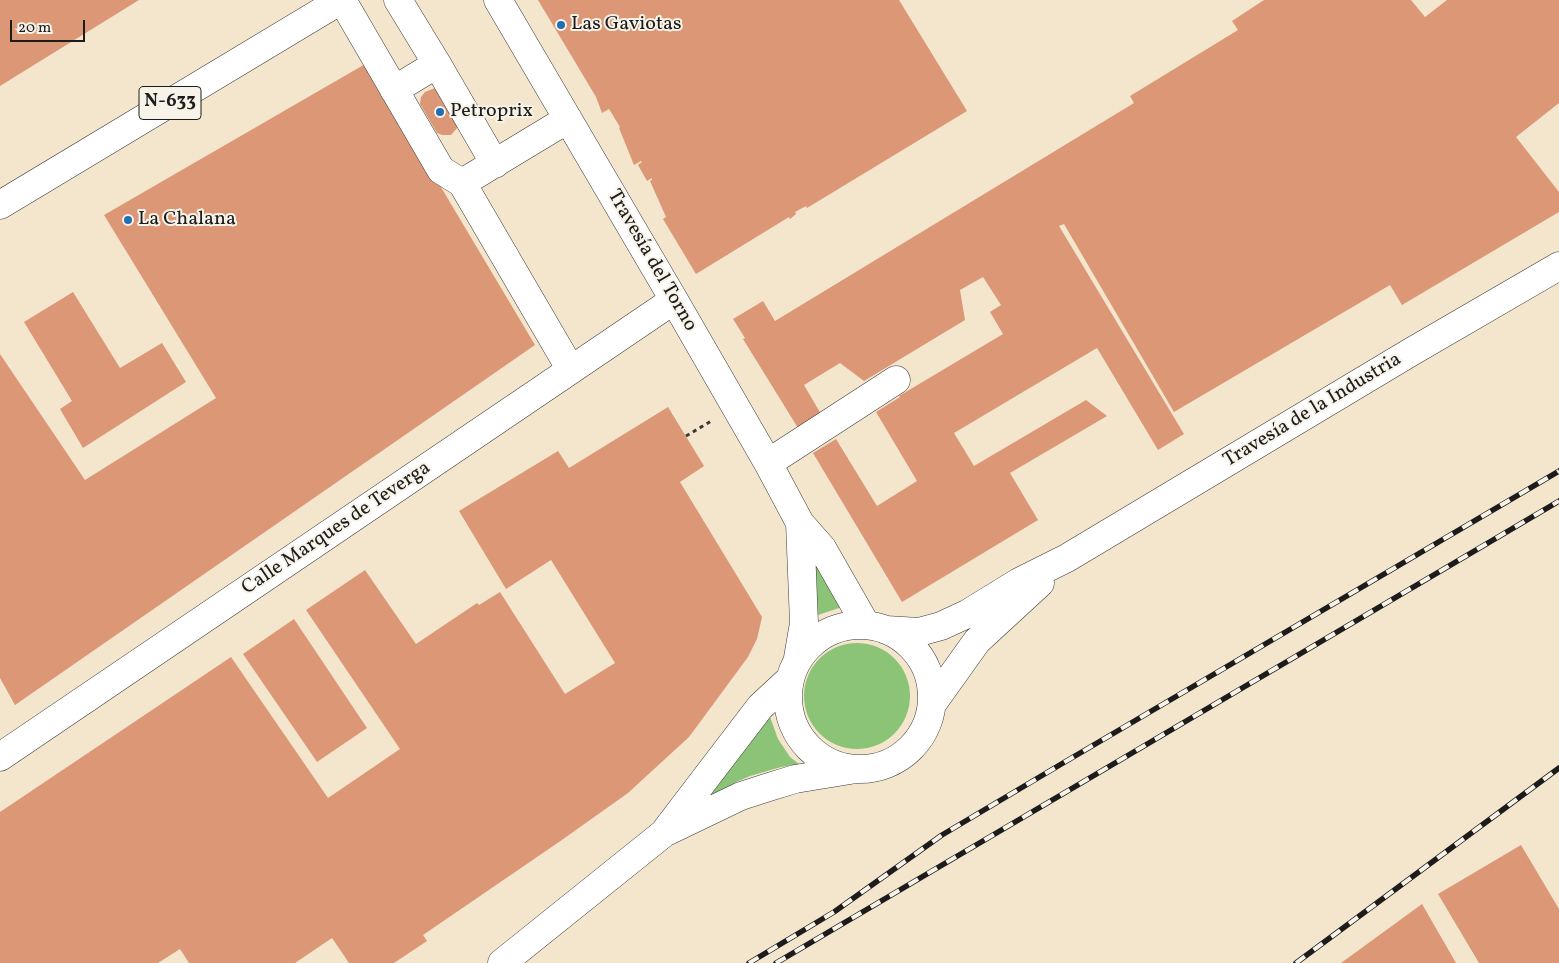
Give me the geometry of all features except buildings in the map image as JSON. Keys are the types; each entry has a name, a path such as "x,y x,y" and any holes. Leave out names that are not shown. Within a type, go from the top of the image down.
{"main road":[{"path":"341,0 441,170 462,184 571,370"},
{"name":"N-633","path":"0,206 341,0"},
{"path":"398,0 495,164"},
{"name":"Travesía del Torno","path":"498,0 768,463 800,524 822,548 876,627"},
{"path":"394,90 437,64"},
{"path":"462,184 568,119"},
{"name":"Travesía de la Industria","path":"664,833 760,707 793,670 815,640 837,628 876,627 920,632 941,626 967,614 1019,582 1068,558 1411,352 1559,266"},
{"name":"Calle Marques de Teverga","path":"0,758 674,300"},
{"path":"768,463 896,380"},
{"name":"Travesía del Torno","path":"793,670 804,623 800,524"},
{"name":"Travesía de la Industria","path":"932,704 977,641 1068,558"},
{"name":"Travesía de la Industria","path":"502,963 664,833 741,796 769,786 852,770 875,768 896,760 914,746 926,726 932,704 930,681 921,659 906,642 876,627"},
{"name":"Travesía de la Industria","path":"793,670 787,706 794,729 809,749 828,763 852,770"}],"path":[{"path":"686,436 735,406"}],"green space":[{"path":"812,548 842,607 815,616 817,595"},
{"path":"857,643 877,647 894,659 906,676 910,696 906,716 894,733 877,745 857,749 837,745 820,733 808,716 804,696 808,676 820,659 837,647"},
{"path":"769,705 770,717 778,739 790,757 799,764 750,776 736,782 703,804"}],"railway":[{"path":"749,963 834,912 942,835 1559,471"},
{"path":"776,963 1559,501"},
{"path":"1296,963 1559,768"}],"place":[{"name":"Las Gaviotas","path":"561,25"},
{"name":"Petroprix","path":"440,112"},
{"name":"La Chalana","path":"128,220"}]}
